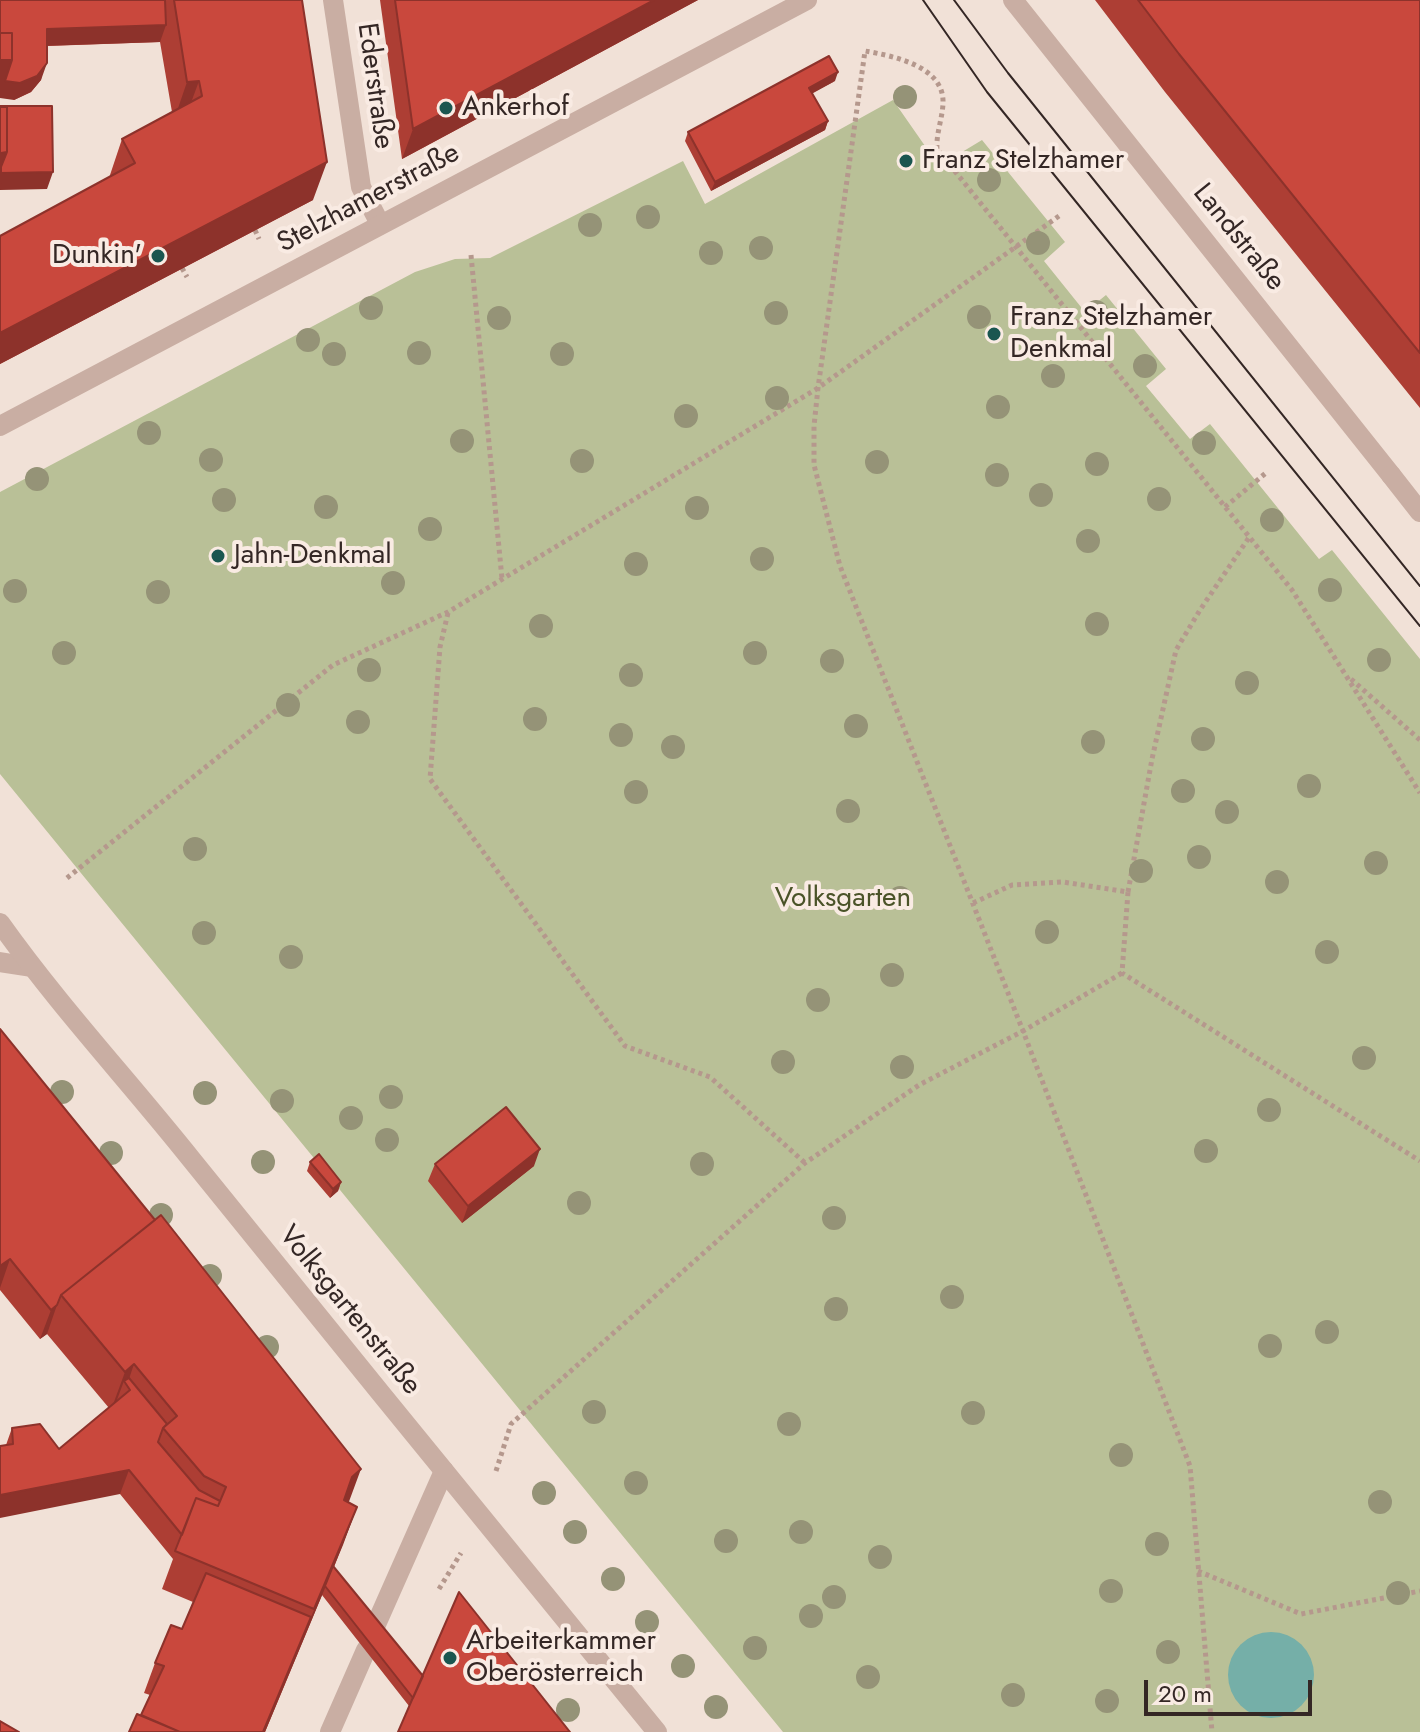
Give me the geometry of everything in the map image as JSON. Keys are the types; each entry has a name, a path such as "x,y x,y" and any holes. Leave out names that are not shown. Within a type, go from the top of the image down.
{"street":[{"name":"Ederstraße","path":"333,0 361,187 380,224"},
{"name":"Stelzhamerstraße","path":"0,426 807,0"},
{"name":"Landstraße","path":"1013,0 1420,512"},
{"name":"Volksgartenstraße","path":"0,923 31,967 657,1732"},
{"path":"0,962 31,967"},
{"path":"374,1629 444,1471"},
{"path":"330,1732 366,1650"}],"path":[{"path":"1212,1732 1190,1466 840,566 814,465 818,388 865,51 916,65 929,73 941,90 943,103 937,149 1292,590 1420,793"},
{"path":"67,878 333,665 448,612 818,388 1059,216"},
{"path":"255,230 259,239"},
{"path":"471,255 502,579"},
{"path":"182,268 187,277"},
{"path":"1225,507 1267,472"},
{"path":"1122,973 1128,892 1176,650 1250,536"},
{"path":"448,612 440,647 430,779 625,1046 710,1077 805,1163"},
{"path":"1344,673 1420,740"},
{"path":"973,903 1012,885 1063,882 1128,892"},
{"path":"511,1424 805,1163 919,1085 1023,1031 1122,973"},
{"path":"1122,973 1420,1161"},
{"path":"1198,1571 1301,1614 1420,1591"}],"green space":[{"name":"Volksgarten","path":"893,100 939,166 982,140 1065,242 1044,261 1085,312 1106,295 1166,369 1146,386 1190,439 1210,424 1319,559 1332,550 1420,659 1420,1732 783,1732 0,774 0,492 415,272 455,259 490,258 683,161 705,204"}],"water":[{"path":"1263,1632 1279,1632 1302,1644 1311,1658 1314,1675 1311,1692 1302,1706 1279,1718 1263,1718 1247,1711 1235,1699 1228,1683 1228,1667 1235,1651 1247,1639"}],"building":[{"path":"0,0 165,0 166,25 47,29 47,63 37,76 20,83 5,81 12,60 12,33 0,33"},
{"path":"174,0 302,0 327,162 0,333 0,236 135,163 122,139 202,96 199,81 187,82"},
{"name":"Ankerhof","path":"395,0 654,0 413,129"},
{"path":"1138,0 1420,0 1420,353 1179,54"},
{"path":"0,33 12,33 12,60 0,60"},
{"path":"829,56 838,72 809,88 828,121 715,182 688,132"},
{"path":"0,106 52,106 53,172 1,173 7,152 7,107"},
{"path":"0,107 7,107 7,152 1,153 1,183 0,183"},
{"path":"0,1029 155,1220 61,1295 51,1310 10,1259 0,1266"},
{"path":"506,1107 540,1149 468,1206 435,1164"},
{"path":"319,1154 341,1182 333,1189 310,1162"},
{"path":"161,1215 361,1469 352,1477 344,1500 357,1507 314,1609 175,1551 196,1498 218,1506 226,1487 204,1476 163,1428 177,1416 134,1364 125,1372 61,1295"},
{"path":"129,1378 167,1424 158,1442 199,1490 220,1501 218,1506 196,1498 182,1535 129,1470 0,1495 0,1446 13,1444 12,1428 40,1424 59,1449 130,1390 124,1381"},
{"path":"333,1566 423,1676 413,1698 325,1586"},
{"path":"206,1573 311,1617 263,1732 180,1732 141,1715 164,1666 155,1663 171,1625 182,1629"},
{"path":"459,1592 570,1732 398,1732"},
{"path":"137,1714 180,1732 129,1732"},
{"path":"0,1721 19,1732 0,1732"}],"tram line":[{"path":"923,0 987,92 1420,626"},
{"path":"954,0 1008,73 1420,586"}],"place":[{"name":"Ankerhof","path":"446,108"},
{"name":"Franz Stelzhamer","path":"906,161"},
{"name":"Dunkin'","path":"158,256"},
{"name":"Franz Stelzhamer Denkmal","path":"994,334"},
{"name":"Jahn-Denkmal","path":"218,556"},
{"name":"Arbeiterkammer Oberösterreich","path":"450,1658"}]}
